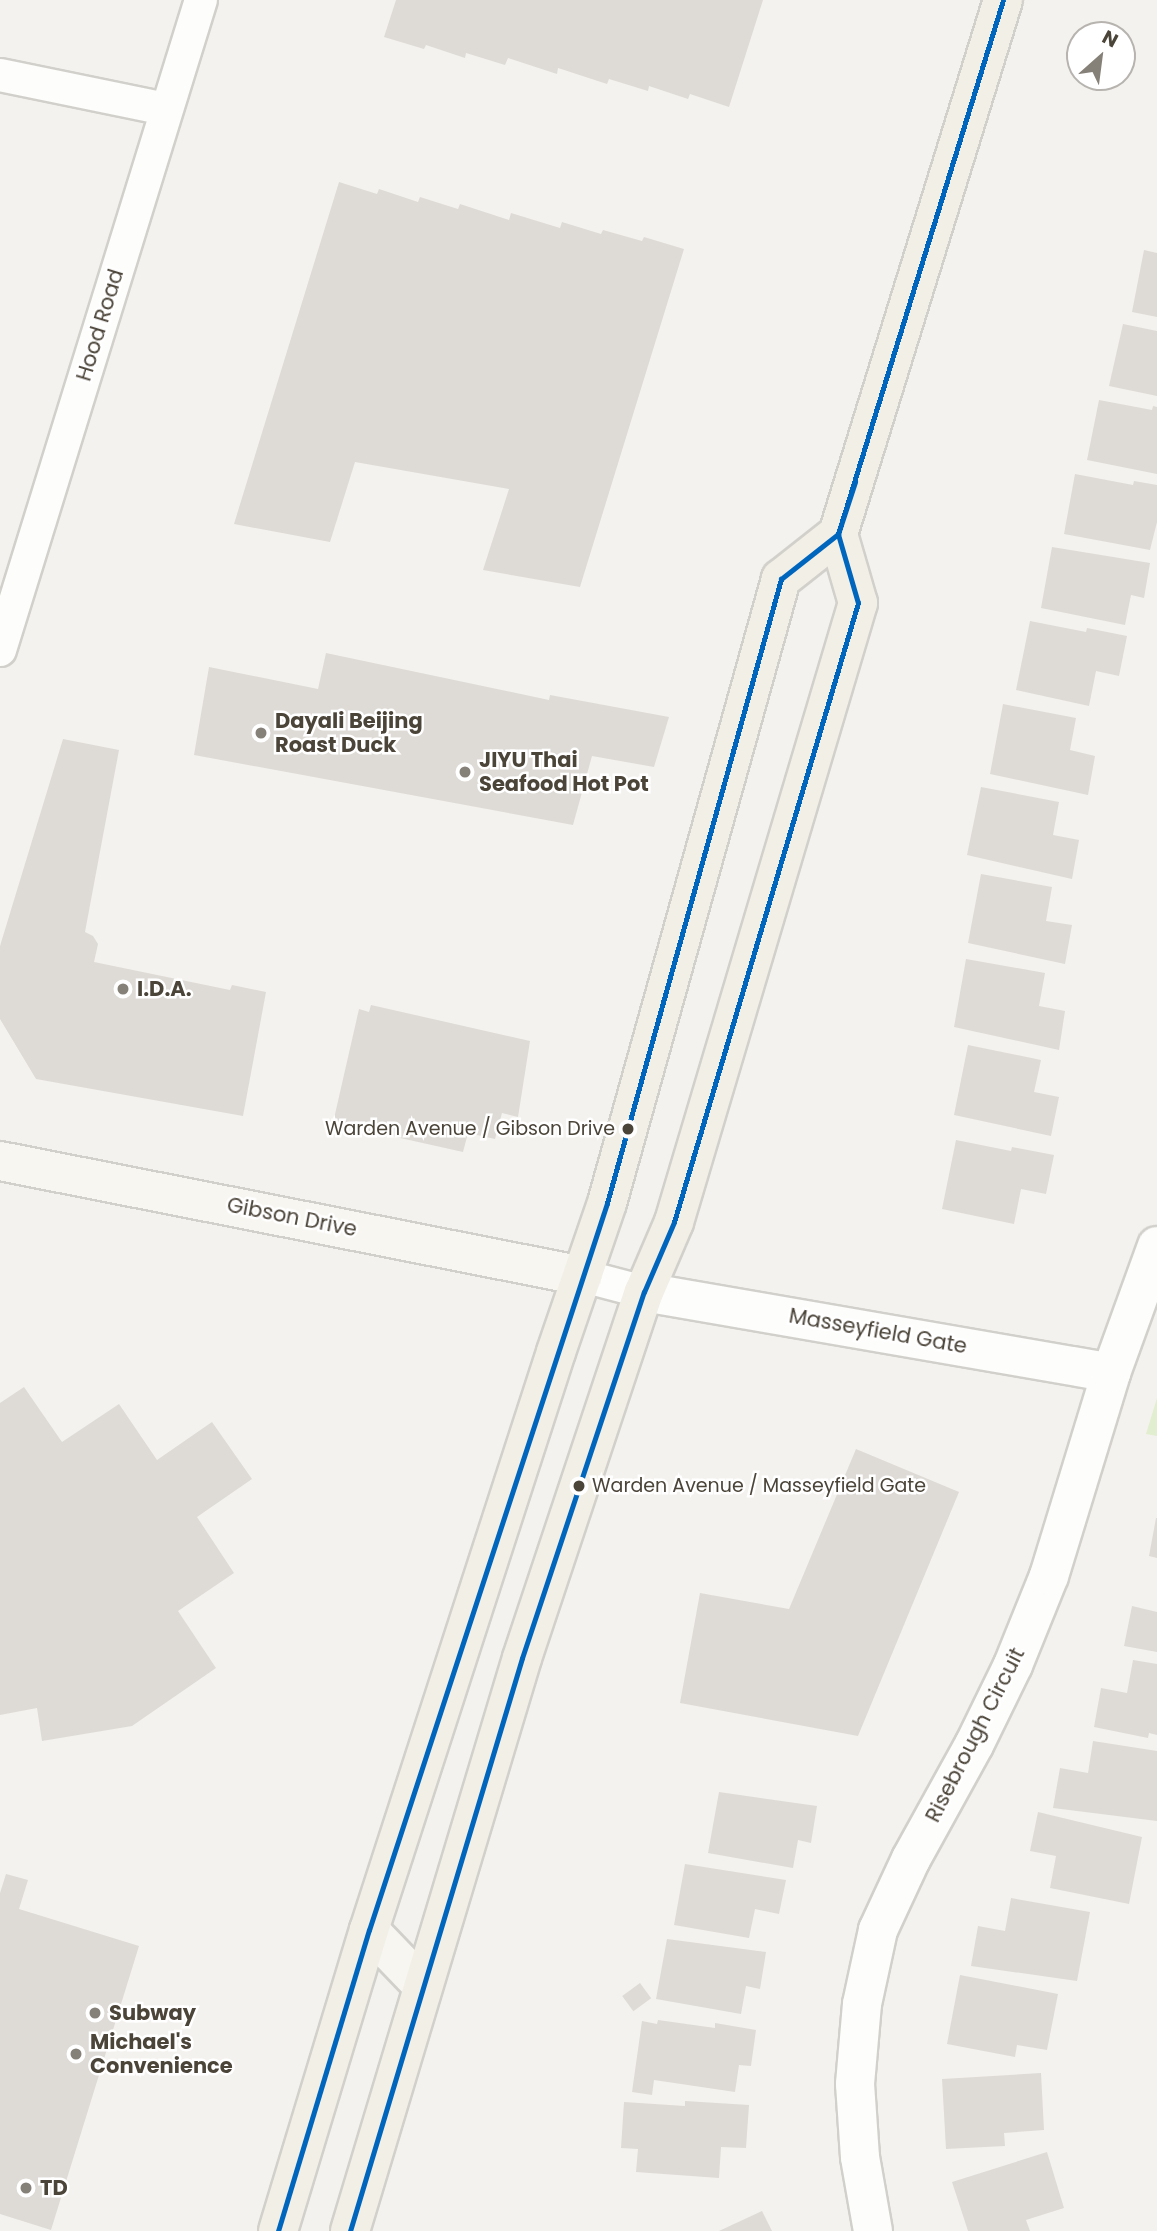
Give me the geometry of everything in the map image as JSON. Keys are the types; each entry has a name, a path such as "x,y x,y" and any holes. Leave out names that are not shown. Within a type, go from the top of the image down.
{"main road":[{"path":"350,2231 522,1658 644,1292 674,1222 858,603 838,534 1003,0"},
{"path":"278,2231 369,1930 551,1365 607,1203 781,579 838,534"},
{"name":"Gibson Drive","path":"0,1161 583,1276"},
{"path":"369,1930 422,1984"}],"street":[{"name":"Hood Road","path":"0,650 201,0"},
{"path":"0,75 166,109"},
{"name":"Risebrough Circuit","path":"873,2231 860,2157 855,2084 862,2004 878,1930 911,1858 974,1745 1013,1665 1049,1576 1111,1373 1157,1246"},
{"path":"583,1276 644,1292"},
{"name":"Masseyfield Gate","path":"644,1292 1111,1373"}],"green space":[{"path":"1157,1398 1157,1436 1146,1434"}],"building":[{"path":"396,0 763,0 729,107 690,94 688,99 649,86 648,91 609,79 607,84 558,68 557,74 508,58 505,65 466,53 465,58 426,45 424,49 384,37"},
{"path":"339,182 377,194 379,189 418,202 420,197 458,209 460,204 509,220 511,213 560,228 562,222 601,234 603,230 642,241 644,237 684,249 580,587 483,570 509,489 355,462 330,542 234,524"},
{"path":"1144,250 1157,253 1157,317 1132,312"},
{"path":"1123,324 1157,331 1157,396 1109,386"},
{"path":"1099,400 1152,410 1153,406 1157,407 1157,474 1087,460"},
{"path":"1075,474 1133,485 1134,481 1157,485 1157,522 1150,550 1064,534"},
{"path":"1052,547 1150,563 1144,598 1131,595 1125,625 1041,608"},
{"path":"1030,621 1086,632 1087,628 1127,636 1119,676 1096,671 1089,706 1016,690"},
{"path":"326,653 549,700 550,695 669,717 654,767 592,756 573,825 194,755 209,667 318,689"},
{"path":"1003,704 1076,718 1070,750 1095,756 1088,795 990,774"},
{"path":"63,739 119,750 85,932 93,936 98,944 94,962 230,990 232,985 266,992 243,1116 36,1079 0,1019 0,946"},
{"path":"981,787 1059,802 1053,835 1079,840 1072,879 967,855"},
{"path":"981,874 1052,887 1046,921 1072,925 1065,964 968,943"},
{"path":"966,959 1045,973 1039,1006 1065,1011 1059,1050 954,1027"},
{"path":"371,1005 530,1041 518,1117 502,1113 495,1139 468,1133 463,1152 333,1123 359,1009 369,1012"},
{"path":"968,1045 1041,1060 1034,1092 1059,1097 1051,1136 954,1115"},
{"path":"956,1140 1011,1151 1012,1147 1054,1155 1046,1194 1021,1189 1014,1224 942,1209"},
{"path":"24,1387 62,1442 119,1404 157,1460 212,1422 252,1479 197,1517 234,1573 178,1611 216,1668 132,1726 42,1741 37,1708 0,1715 0,1403"},
{"path":"856,1449 959,1492 858,1736 680,1703 700,1593 789,1609"},
{"path":"1157,1518 1157,1558 1149,1556"},
{"path":"1132,1606 1157,1612 1157,1652 1124,1646"},
{"path":"1133,1660 1157,1664 1157,1735 1149,1733 1148,1738 1094,1727 1101,1688 1127,1693"},
{"path":"1093,1741 1157,1751 1157,1821 1053,1808 1060,1768 1088,1773"},
{"path":"719,1792 817,1806 811,1843 798,1840 793,1868 708,1853"},
{"path":"1038,1812 1142,1837 1129,1904 1050,1888 1056,1856 1030,1851"},
{"path":"685,1864 786,1880 779,1914 755,1909 749,1938 674,1925"},
{"path":"6,1874 28,1880 19,1909 139,1946 51,2230 0,2214 0,1893"},
{"path":"1011,1898 1090,1912 1077,1981 971,1966 978,1926 1005,1931"},
{"path":"667,1939 766,1952 760,1989 746,1986 741,2014 656,1999"},
{"path":"960,1975 1058,1994 1047,2050 1017,2045 1015,2057 947,2044"},
{"path":"640,1983 651,1998 633,2011 622,1996"},
{"path":"658,2020 715,2028 715,2023 756,2030 751,2066 739,2065 735,2092 654,2080 652,2095 632,2092 642,2021 657,2024"},
{"path":"1041,2073 1044,2130 1004,2133 1005,2146 946,2149 942,2079"},
{"path":"685,2101 749,2105 746,2148 721,2147 719,2178 636,2172 638,2149 621,2148 624,2102 685,2106"},
{"path":"1047,2152 1064,2208 1026,2220 1030,2231 968,2231 952,2182"},
{"path":"762,2211 772,2231 719,2231"}],"transit line":[{"path":"278,2231 369,1930 607,1203 781,579 838,534 1003,0"},
{"path":"350,2231 522,1658 644,1292 674,1222 858,603 838,534 855,482"}],"place":[{"name":"Dayali Beijing Roast Duck","path":"261,733"},
{"name":"JIYU Thai Seafood Hot Pot","path":"465,772"},
{"name":"I.D.A.","path":"123,989"},
{"name":"Warden Avenue / Gibson Drive","path":"628,1129"},
{"name":"Warden Avenue / Masseyfield Gate","path":"579,1486"},
{"name":"Subway","path":"95,2013"},
{"name":"Michael's Convenience","path":"76,2054"},
{"name":"TD","path":"26,2188"}]}
